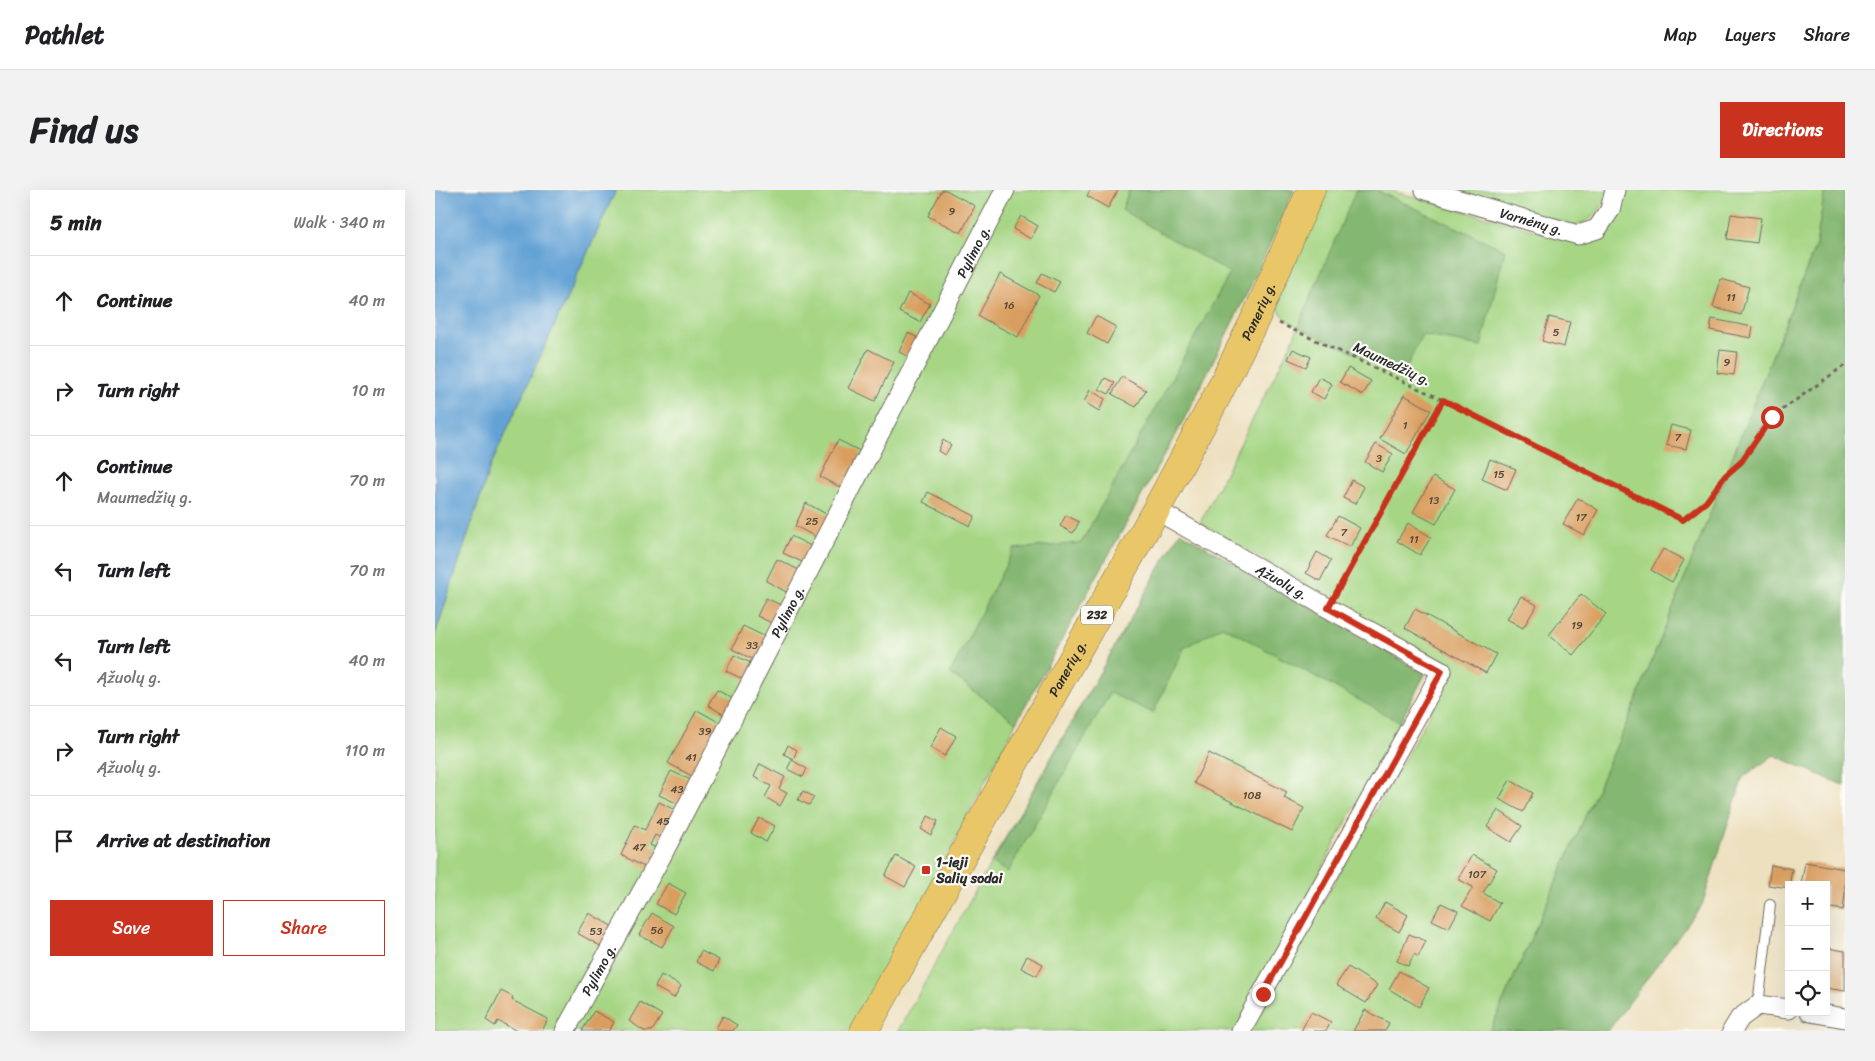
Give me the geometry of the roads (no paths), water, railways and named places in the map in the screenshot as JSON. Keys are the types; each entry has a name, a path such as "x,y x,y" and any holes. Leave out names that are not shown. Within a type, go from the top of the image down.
{"main road":[{"name":"Panerių g.","path":"864,1031 1156,510 1217,396 1258,313 1311,190"}],"street":[{"name":"Pylimo g.","path":"565,1031 661,857 1005,190"},
{"name":"Varnėnų g.","path":"1425,190 1577,235 1597,230 1610,210 1615,190"},
{"name":"Ąžuolų g.","path":"1156,510 1442,671 1241,1031"},
{"path":"1732,1031 1739,1018 1758,1005 1785,1008"},
{"path":"1830,1015 1845,1018"}],"lane":[{"path":"1758,1005 1770,905"}],"water":[{"path":"435,190 616,190 490,467 435,635"}],"place":[{"name":"1-ieji Salių sodai","path":"926,870"}]}
